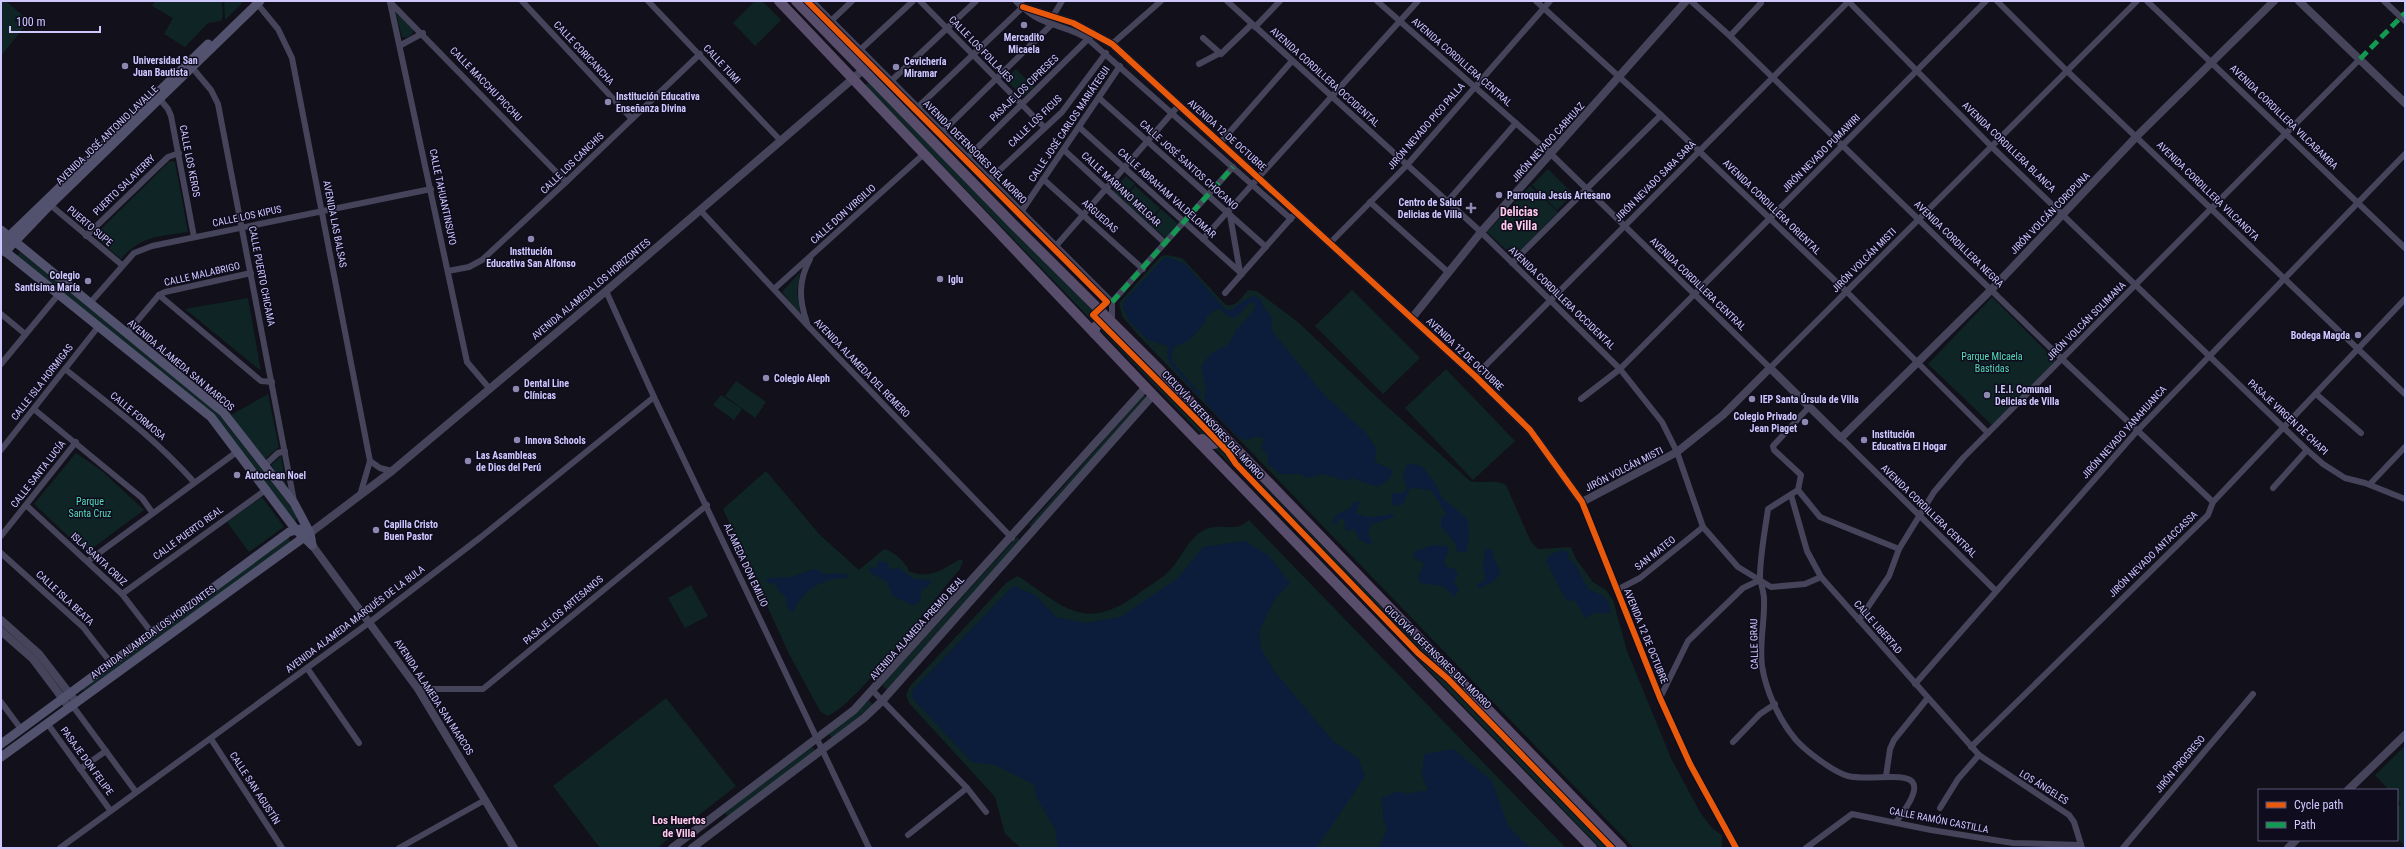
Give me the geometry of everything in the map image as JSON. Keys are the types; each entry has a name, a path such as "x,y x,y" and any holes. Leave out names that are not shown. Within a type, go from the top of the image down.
{"main road":[{"path":"779,1 925,153 1094,333 1592,848"},
{"path":"796,1 1112,322 1622,848"},
{"name":"AVENIDA JOSÉ ANTONIO LAVALLE","path":"2,248 8,236 47,203 256,2"},
{"name":"AVENIDA ALAMEDA SAN MARCOS","path":"8,236 223,412 266,465 294,503 312,545"},
{"name":"AVENIDA ALAMEDA SAN MARCOS","path":"2,248 58,295 211,417 267,489 296,530 307,532"},
{"path":"1094,333 1098,324 1104,321 1119,334 1126,337"},
{"path":"1184,425 1191,427 1209,444 1218,442 1219,432"},
{"name":"AVENIDA ALAMEDA LOS HORIZONTES","path":"1,744 289,532 296,530"},
{"name":"AVENIDA ALAMEDA LOS HORIZONTES","path":"1,757 73,706 307,532"}],"street":[{"name":"CALLE CORICANCHA","path":"522,1 632,119"},
{"name":"CALLE TUMI","path":"648,1 781,141"},
{"name":"AVENIDA DEFENSORES DEL MORRO","path":"812,1 917,108 943,131 967,158 1055,247 1112,302"},
{"path":"831,21 852,1"},
{"path":"860,50 913,1"},
{"name":"CALLE LOS FOLLAJES","path":"920,1 1044,127"},
{"path":"891,81 976,1"},
{"path":"943,131 996,79 1052,20 1062,1"},
{"path":"1149,1 1155,6"},
{"path":"1112,44 1161,1"},
{"name":"AVENIDA CORDILLERA OCCIDENTAL","path":"1227,1 1481,232 1620,369 1662,422 1677,452 1703,527 1738,567 1771,587 1805,584 1821,577"},
{"path":"1199,64 1220,53 1221,54 1280,1"},
{"name":"AVENIDA CORDILLERA CENTRAL","path":"1377,1 1475,85 1551,154 1996,591"},
{"path":"1203,239 1229,213 1258,177 1332,98 1418,1"},
{"name":"AVENIDA CORDILLERA ORIENTAL","path":"1536,1 1661,115 1770,218 1846,291 1988,433"},
{"name":"JIRÓN NEVADO PICO PALLA","path":"1330,243 1407,165 1475,85 1550,1"},
{"name":"JIRÓN NEVADO CARHUAZ","path":"1412,318 1481,232 1686,1"},
{"name":"AVENIDA CORDILLERA NEGRA","path":"1691,1 1730,36 1992,289 2062,359 2213,502"},
{"name":"AVENIDA CORDILLERA BLANCA","path":"1849,1 1991,146 2064,214 2209,356"},
{"name":"JIRÓN NEVADO SARA SARA","path":"1475,376 1550,299 1849,1"},
{"name":"JIRÓN NEVADO PUMAWIRI","path":"1581,399 1620,369 1986,1"},
{"name":"AVENIDA CORDILLERA VILCANOTA","path":"1997,1 2066,70 2137,136 2211,210 2405,394"},
{"name":"JIRÓN VOLCÁN MISTI","path":"1582,502 1677,452 1723,415 1920,219 2066,70 2137,1"},
{"name":"AVENIDA CORDILLERA VILCABAMBA","path":"2147,1 2405,248"},
{"name":"JIRÓN VOLCÁN COROPUNA","path":"1841,438 1992,289 2137,136 2274,1"},
{"path":"2299,1 2405,103"},
{"path":"2384,1 2405,21"},
{"name":"AVENIDA LAS BALSAS","path":"256,2 278,29 292,58 370,461 359,497"},
{"name":"CALLE MACCHU PICCHU","path":"390,2 423,33 566,182"},
{"name":"CALLE TAHUANTINSUYO","path":"390,2 401,45 467,362 489,388"},
{"path":"1730,36 1761,3"},
{"path":"917,108 973,55 1020,4"},
{"name":"AVENIDA 12 DE OCTUBRE","path":"1020,4 1088,39 1106,53 1291,219"},
{"name":"AVENIDA 12 DE OCTUBRE","path":"1052,20 1095,33 1112,44 1475,376 1530,430 1582,502 1660,698 1690,764 1735,848"},
{"path":"401,45 423,33"},
{"name":"PASAJE LOS CIPRESES","path":"967,158 1095,33"},
{"path":"1203,38 1220,53"},
{"name":"CALLE LOS FICUS","path":"989,180 1044,127 1062,112 1106,53"},
{"name":"CALLE LOS CANCHIS","path":"448,271 476,264 566,182 700,54"},
{"name":"JIRÓN VOLCÁN SOLIMANA","path":"1858,620 1889,576 1899,549 1919,516 1949,474 2360,59"},
{"path":"1220,143 1292,61"},
{"name":"AVENIDA ALAMEDA LOS HORIZONTES","path":"307,532 320,526 392,472 489,388 606,291 872,62"},
{"name":"CALLE PUERTO CHICAMA","path":"190,65 211,90 218,104 286,451 294,503"},
{"name":"CALLE JOSÉ CARLOS MARIÁTEGUI","path":"1021,212 1120,66"},
{"name":"CALLE LOS KEROS","path":"157,97 171,116 194,237"},
{"name":"CALLE JOSÉ SANTOS CHOCANO","path":"1099,98 1266,246"},
{"path":"1055,247 1084,216 1179,105"},
{"path":"1512,263 1661,115"},
{"path":"1448,202 1516,123"},
{"name":"CALLE ABRAHAM VALDELOMAR","path":"1079,127 1241,273"},
{"name":"CALLE MARIANO MELGAR","path":"1064,150 1165,243"},
{"name":"PUERTO SALAVERRY","path":"86,236 168,157 179,153"},
{"name":"CALLE DON VIRGILIO","path":"774,289 925,153"},
{"name":"JIRÓN NEVADO YANAHUANCA","path":"1915,684 2138,431 2405,154"},
{"path":"1112,322 1112,302 1234,167"},
{"name":"ARGUEDAS","path":"1043,179 1143,269"},
{"name":"CALLE LOS KIPUS","path":"90,303 134,253 152,246 322,210 431,189"},
{"path":"1370,202 1449,273"},
{"name":"PUERTO SUPE","path":"47,203 122,265"},
{"name":"AVENIDA ALAMEDA DEL REMERO","path":"700,210 808,326 1012,538"},
{"path":"1224,293 1297,212"},
{"path":"1229,213 1241,273"},
{"path":"808,326 800,292 803,273 813,254"},
{"name":"CALLE MALABRIGO","path":"127,333 159,295 165,292 251,273"},
{"name":"ALAMEDA DON EMILIO","path":"606,291 654,397 707,505 869,848"},
{"path":"1,364 24,333 58,295"},
{"path":"159,295 261,380 272,382"},
{"name":"JIRÓN NEVADO ANTACCASSA","path":"1971,747 2186,538 2208,515 2213,502 2282,427 2316,394 2405,299"},
{"path":"1,314 24,333"},
{"name":"CALLE ISLA HORMIGAS","path":"1,450 35,410 98,327"},
{"name":"PASAJE VIRGEN DE CHAPI","path":"2209,356 2322,464 2345,478 2370,484 2405,499"},
{"name":"CALLE FORMOSA","path":"65,370 174,458 194,482"},
{"path":"692,848 864,718 882,701 1150,391"},
{"name":"AVENIDA ALAMEDA PREMIO REAL","path":"672,848 817,740 854,710 1150,391"},
{"path":"2316,394 2361,433"},
{"name":"AVENIDA ALAMEDA MARQUÉS DE LA BULA","path":"60,848 110,810 211,739 370,622 481,537 654,397"},
{"path":"1791,495 1798,490 1801,483 1801,475 1774,450 1773,446 1809,407"},
{"path":"35,410 76,442 142,498 152,512"},
{"name":"CALLE SANTA LUCÍA","path":"1,536 76,442"},
{"path":"2370,484 2405,447"},
{"path":"2273,488 2306,450"},
{"path":"88,561 152,512 238,451"},
{"path":"266,465 278,453 286,451"},
{"path":"370,461 380,468 392,472"},
{"name":"CALLE PUERTO REAL","path":"122,594 267,489"},
{"path":"1798,490 1806,502 1825,519 1899,549"},
{"name":"CALLE LIBERTAD","path":"1791,495 1807,551 1821,577 1927,699 1979,755"},
{"name":"CALLE GRAU","path":"1791,495 1768,509 1760,580 1764,597 1762,665 1767,689 1796,740 1834,770 1858,777 1904,776 1911,780 1914,795 1909,806 1896,822"},
{"name":"ISLA SANTA CRUZ","path":"26,505 122,594 152,633"},
{"name":"PASAJE LOS ARTESANOS","path":"418,690 483,690 707,505"},
{"name":"SAN MATEO","path":"1617,590 1640,578 1703,527"},
{"name":"AVENIDA ALAMEDA SAN MARCOS","path":"312,545 370,622 418,690 514,848"},
{"name":"CALLE ISLA BEATA","path":"1,553 83,627 112,663"},
{"path":"1660,698 1688,641 1743,588 1760,580"},
{"path":"1,620 40,654 66,696 136,792"},
{"path":"1,631 33,659 66,696"},
{"path":"307,668 359,743"},
{"path":"873,691 966,788 986,812"},
{"name":"JIRÓN PROGRESO","path":"2123,848 2253,694"},
{"path":"1886,776 1890,748 1894,740 1927,699"},
{"path":"1,702 21,729"},
{"path":"1733,742 1760,714 1775,704"},
{"name":"PASAJE DON FELIPE","path":"47,723 110,810"},
{"path":"2349,789 2405,735"},
{"name":"CALLE SAN AGUSTÍN","path":"211,739 282,848"},
{"path":"80,769 106,751"},
{"path":"1940,808 1958,779 1979,755"},
{"name":"LOS ÁNGELES","path":"1979,755 2070,814 2074,822 2081,847"},
{"path":"908,836 966,788"},
{"path":"399,848 485,800"},
{"name":"CALLE RAMÓN CASTILLA","path":"1806,848 1852,814 1931,830 2013,843 2081,847"}],"green space":[{"path":"1,1 6,1 29,21 1,56"},
{"path":"155,1 222,1 223,16 221,21 208,23 185,47 164,34 173,18 152,6"},
{"path":"224,1 244,1 225,20"},
{"path":"755,1 762,1 781,20 755,46 733,23"},
{"path":"395,9 414,30 410,36 402,37"},
{"path":"1016,69 1034,87 1023,97 1005,79"},
{"path":"870,81 1616,848 1600,848 865,85"},
{"path":"170,161 175,162 188,232 151,238 136,245 121,259 94,236"},
{"path":"1548,169 1573,194 1557,210 1532,185"},
{"path":"1126,176 1135,184 1121,199 1112,191"},
{"path":"1135,186 1160,208 1147,222 1123,200"},
{"path":"1530,186 1558,212 1514,257 1487,232"},
{"path":"1161,209 1178,224 1166,238 1148,223"},
{"path":"20,252 208,404 220,416 288,503 297,517 295,522 213,417 17,256"},
{"path":"1167,255 1182,258 1225,304 1235,304 1248,290 1257,291 1299,323 1381,401 1470,481 1497,482 1506,485 1531,542 1538,549 1571,547 1576,559 1593,582 1606,590 1613,600 1627,651 1671,758 1701,814 1712,828 1722,835 1722,848 1634,848 1138,335 1122,316 1119,303 1161,256"},
{"path":"800,272 797,292 801,317 782,292"},
{"path":"1352,290 1420,358 1383,394 1315,326"},
{"name":"Parque MIcaela Bastidas","path":"1992,297 2056,361 1992,425 1928,364"},
{"path":"248,298 261,371 185,309"},
{"path":"1446,369 1515,441 1473,480 1405,408"},
{"path":"736,381 766,402 755,418 725,396"},
{"path":"268,394 279,447 265,459 231,415"},
{"path":"721,395 742,409 734,420 713,405"},
{"path":"1144,395 1146,398 1032,527 1029,525"},
{"name":"Parque Santa Cruz","path":"76,453 102,471 144,510 86,553 34,504"},
{"path":"281,456 286,487 271,465"},
{"path":"766,471 820,535 859,570 884,549 895,554 905,564 909,571 916,573 929,574 942,570 960,559 963,561 960,569 874,674 856,694 839,709 827,716 820,711 789,654 723,509"},
{"path":"262,497 284,527 249,552 227,522"},
{"path":"1249,520 1566,848 1021,848 1005,834 995,797 909,703 906,695 910,686 1007,582 1018,576 1062,606 1089,614 1103,612 1119,606 1167,573 1174,566 1190,542 1198,534 1212,527 1238,527"},
{"path":"288,537 291,542 85,693 81,688"},
{"path":"1017,537 1020,540 887,690 882,685"},
{"path":"691,585 708,616 685,628 668,598"},
{"path":"666,698 736,786 657,848 600,848 553,786"},
{"path":"869,700 873,705 832,738 829,734"},
{"path":"2405,746 2405,847 2398,839 2398,807 2401,803 2398,800 2398,789 2388,789 2375,775"},
{"path":"812,747 816,751 728,817 725,813"}],"water":[{"path":"1167,257 1185,264 1225,309 1229,311 1251,297 1254,296 1261,299 1263,306 1271,316 1272,331 1324,395 1365,432 1376,448 1375,462 1391,469 1392,475 1387,481 1377,487 1353,478 1347,481 1322,474 1306,478 1301,474 1280,474 1268,464 1268,456 1261,448 1264,439 1258,436 1246,440 1238,437 1204,401 1206,390 1201,367 1210,354 1228,345 1237,329 1254,310 1256,304 1251,302 1235,318 1230,317 1218,308 1207,316 1205,323 1187,342 1175,346 1171,355 1172,361 1196,389 1202,393 1199,396 1171,365 1167,357 1168,346 1148,340 1130,322 1123,307 1125,300 1162,260"},
{"path":"1411,463 1423,467 1436,485 1442,498 1464,516 1468,522 1469,538 1466,553 1457,551 1456,544 1441,527 1441,519 1446,513 1431,490 1410,488 1403,504 1399,506 1392,505 1392,493 1401,493 1407,490 1403,475 1407,465"},
{"path":"1360,501 1356,513 1369,517 1391,514 1395,517 1371,524 1368,535 1372,541 1372,545 1360,540 1353,528 1350,531 1346,530 1344,520 1339,518 1336,525 1332,522 1336,515 1349,509 1354,502"},
{"path":"1245,541 1268,555 1290,583 1276,597 1259,631 1261,648 1274,671 1334,742 1358,758 1365,776 1320,843 1314,848 1058,848 1055,829 1037,798 1033,784 995,765 972,762 913,699 912,691 1013,586 1035,595 1056,617 1086,623 1120,617 1178,578 1203,547"},
{"path":"1433,545 1446,546 1449,549 1444,561 1448,568 1454,568 1458,574 1454,582 1459,589 1455,597 1443,586 1420,583 1419,575 1424,563 1413,557 1415,551"},
{"path":"1485,549 1492,549 1494,559 1501,572 1495,580 1479,589 1477,585 1486,579 1483,569"},
{"path":"1562,550 1568,552 1569,559 1577,567 1588,589 1603,596 1608,601 1611,612 1594,613 1585,618 1575,600 1569,601 1565,598 1546,561 1551,554"},
{"path":"880,561 888,563 889,569 899,568 914,579 931,580 930,585 922,589 920,600 916,605 894,596 886,581 869,572 871,567 877,568 877,564"},
{"path":"814,569 820,570 820,573 824,574 841,573 849,576 847,578 830,580 815,586 802,597 793,612 787,608 786,597 778,590 775,582 770,584 767,582 767,578 791,577"},
{"path":"1453,749 1492,781 1508,826 1530,848 1378,848 1387,830 1383,819 1382,798 1398,791 1407,794 1428,790 1422,775 1424,754"}],"marked path":[{"path":"2360,59 2405,13"},
{"path":"1112,302 1233,167"}],"cycle path":[{"name":"CICLOVÍA DEFENSORES DEL MORRO","path":"807,1 1107,302 1093,315 1228,452 1236,464 1418,653 1448,679 1612,848"},
{"path":"1023,7 1073,23 1112,44 1475,376 1530,430 1582,502 1660,698 1690,764 1736,848"}],"place":[{"name":"Mercadito Micaela","path":"1024,25"},
{"name":"Universidad San Juan Bautista","path":"125,66"},
{"name":"Cevichería Miramar","path":"896,67"},
{"name":"Institución Educativa Enseñanza Divina","path":"608,102"},
{"name":"Parroquia Jesús Artesano","path":"1499,195"},
{"name":"Centro de Salud Delicias de Villa","path":"1471,208"},
{"name":"Institución Educativa San Alfonso","path":"531,239"},
{"name":"Iglu","path":"940,279"},
{"name":"Colegio Santísima María","path":"88,281"},
{"name":"Bodega Magda","path":"2358,335"},
{"name":"Colegio Aleph","path":"766,378"},
{"name":"Dental Line Clínicas","path":"516,389"},
{"name":"I.E.I. Comunal Delicias de Villa","path":"1987,395"},
{"name":"IEP Santa Úrsula de Villa","path":"1752,399"},
{"name":"Colegio Privado Jean Piaget","path":"1805,422"},
{"name":"Innova Schools","path":"517,440"},
{"name":"Institución Educativa El Hogar","path":"1864,440"},
{"name":"Las Asambleas de Dios del Perú","path":"468,461"},
{"name":"Autoclean Noel","path":"237,475"},
{"name":"Capilla Cristo Buen Pastor","path":"376,530"}],"district":[{"name":"Delicias de Villa","path":"1519,219"},
{"name":"Los Huertos de Villa","path":"679,826"}]}
